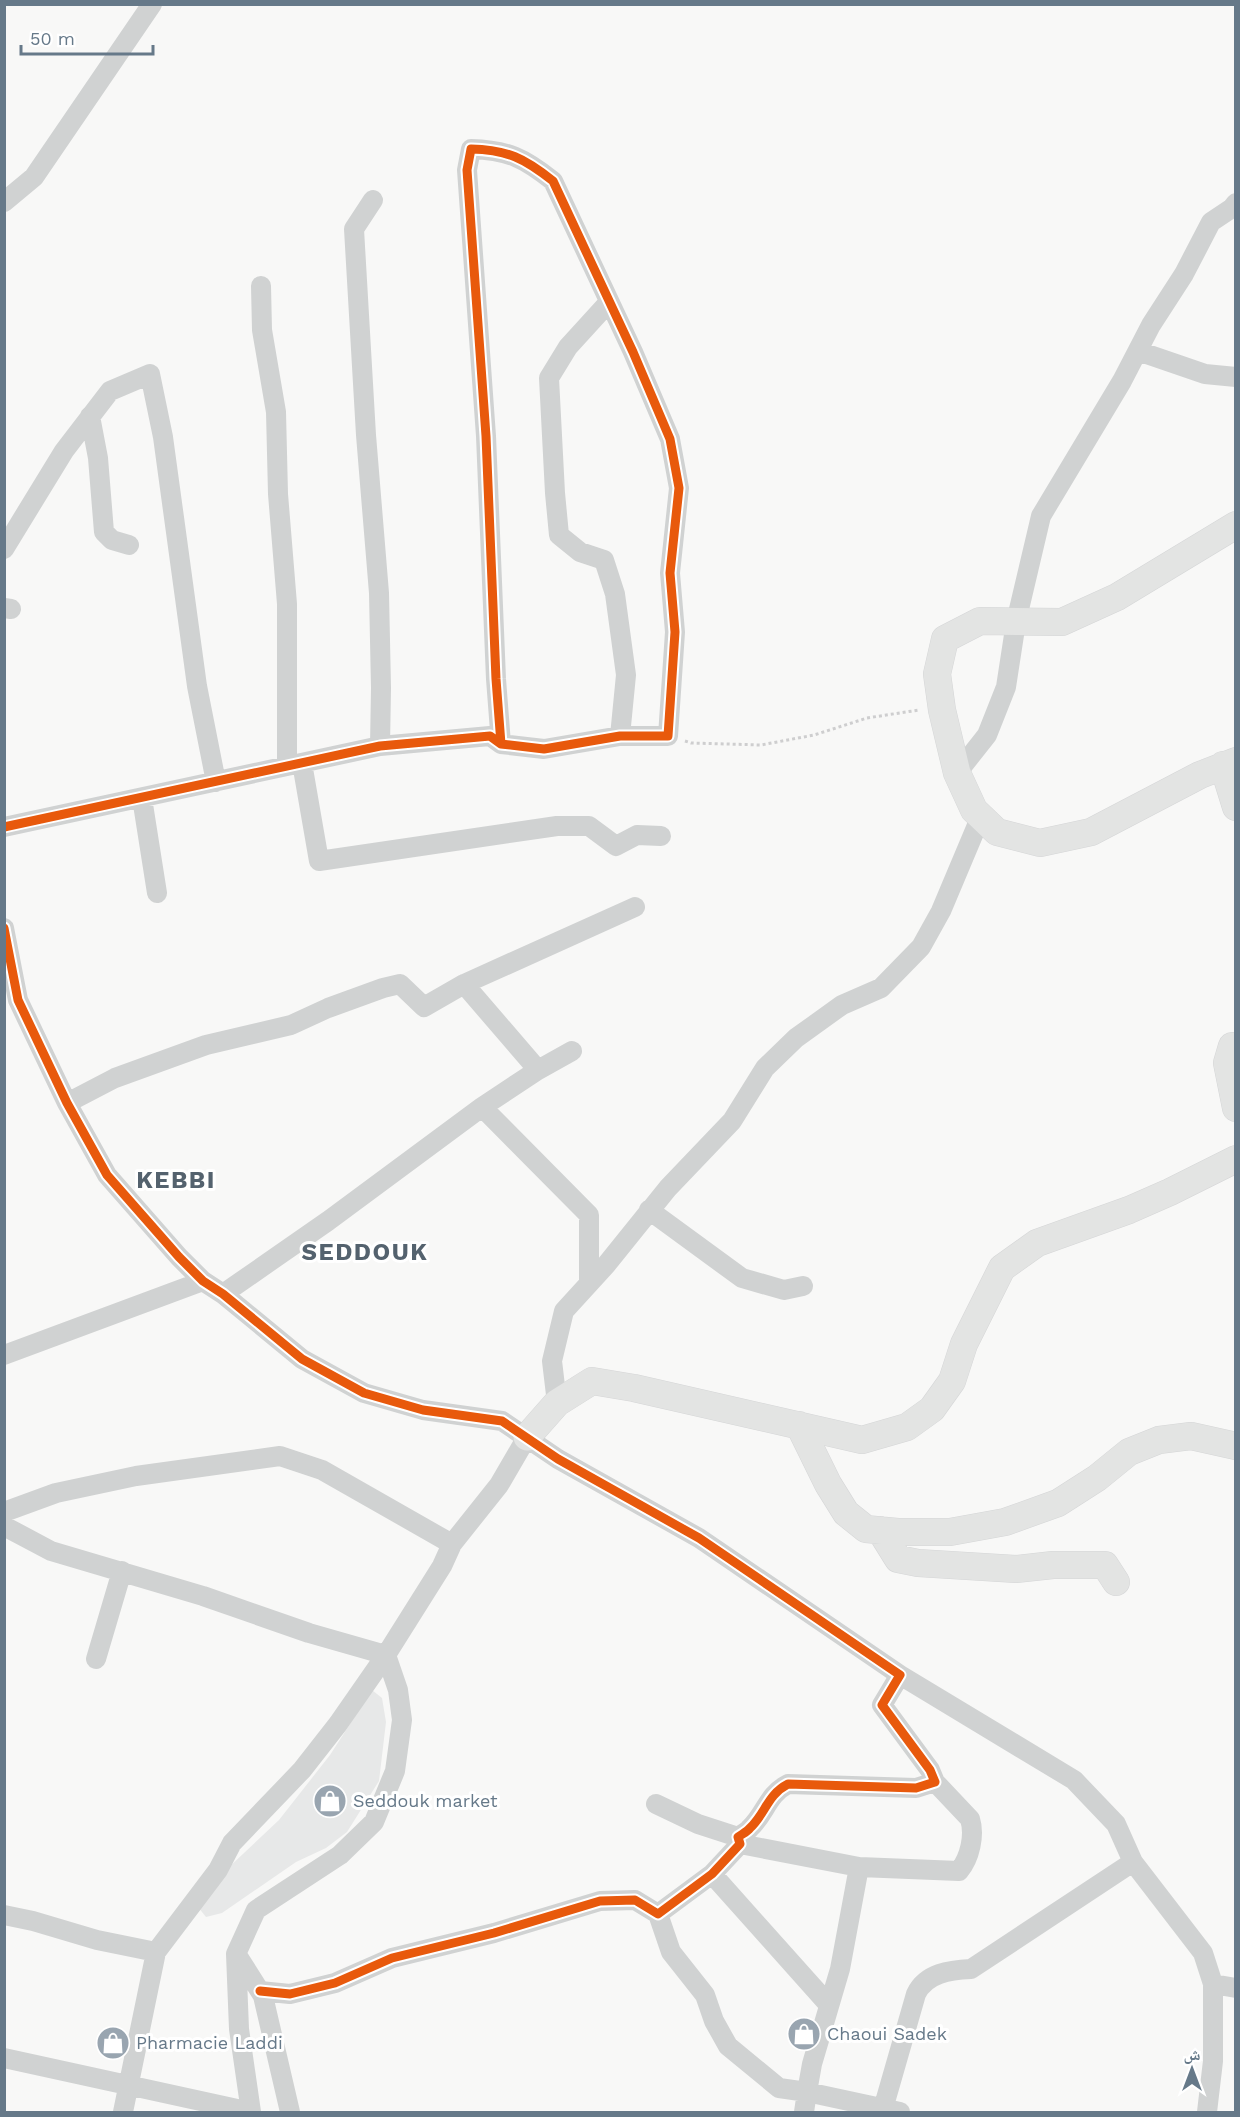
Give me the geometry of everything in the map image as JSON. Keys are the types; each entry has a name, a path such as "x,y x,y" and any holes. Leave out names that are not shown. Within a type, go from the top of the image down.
{"street":[{"path":"4,202 34,177 152,4"},
{"path":"4,827 380,746 490,736 501,744 544,749 620,736 668,736 675,632 670,573 679,488 670,439 633,352 553,181 529,162 495,150 471,149 467,170 486,436 501,744"},
{"path":"373,200 354,230 365,423 379,592 380,746"},
{"path":"957,773 987,735 1006,687 1016,622 1041,516 1122,381 1151,326 1184,274 1211,222 1234,207"},
{"path":"261,286 262,330 276,412 278,494 287,604 294,765 320,861 557,825 589,825 615,846 637,835 661,836"},
{"path":"609,302 568,347 549,378 559,535 580,552 604,560 615,594 626,675 620,736"},
{"path":"1138,351 1205,374 1236,377"},
{"path":"4,549 64,452 110,391 150,374 163,437 197,687 216,782"},
{"path":"90,416 98,458 104,532 112,540 129,545"},
{"path":"1236,525 1117,597 1062,622 981,621 945,639 937,674 942,710 957,773 974,810 997,832 1040,843 1091,832 1200,775 1229,763 1236,807"},
{"path":"142,798 157,893"},
{"path":"557,1403 552,1361 564,1311 668,1188 732,1121 765,1068 796,1038 842,1005 881,988 921,947 940,911 981,816"},
{"path":"67,1103 115,1078 206,1045 291,1025 328,1008 383,988 400,984 424,1007 464,984 635,907"},
{"path":"4,928 11,997 18,1000 67,1103 107,1175 203,1281 223,1294 302,1359 364,1393 423,1410 502,1421 558,1459 699,1538 900,1675 1074,1780 1116,1824 1133,1862 1203,1953 1213,1984 1213,2061 1207,2112"},
{"path":"464,984 538,1070"},
{"path":"1236,1046 1232,1046 1227,1063 1236,1108"},
{"path":"223,1294 328,1221 482,1107 538,1070 572,1051"},
{"path":"482,1107 589,1215 589,1283"},
{"path":"123,2112 156,1952 218,1870 232,1843 302,1770 338,1724 386,1655 442,1566 452,1544 499,1485 527,1437 557,1403 592,1381 634,1388 862,1440 907,1427 932,1409 952,1381 964,1344 1002,1268 1036,1243 1130,1210 1236,1159"},
{"path":"650,1210 742,1278 784,1290 803,1286"},
{"path":"4,1355 203,1281"},
{"path":"800,1425 828,1484 846,1513 866,1529 879,1530 950,1532 1005,1522 1058,1503 1097,1478 1130,1452 1159,1440 1191,1436 1236,1446"},
{"path":"4,1512 56,1492 136,1476 280,1456 322,1470 452,1544"},
{"path":"4,1526 51,1551 203,1596 309,1633 386,1655"},
{"path":"879,1530 898,1559 918,1563 1016,1569 1053,1565 1105,1565 1116,1582"},
{"path":"96,1659 122,1571"},
{"path":"4,2058 251,2112 239,2030 236,1954 255,1910 340,1855 374,1822 395,1771 402,1720 398,1690 386,1655"},
{"path":"656,1804 739,1840 859,1867 959,1871 967,1861 972,1826 970,1819 935,1782 930,1770 882,1706 900,1675"},
{"path":"658,1914 712,1874 750,1829 773,1795 789,1784 916,1788 935,1782"},
{"path":"260,1990 290,1994 324,1986 392,1958 494,1933 600,1901 635,1900 658,1914 671,1952 705,1995 714,2022 728,2046 779,2088 892,2111 916,1994 920,1985 932,1977 951,1970 970,1969 1133,1862"},
{"path":"804,2112 812,2064 840,1969 859,1867"},
{"path":"712,1874 829,2005"},
{"path":"4,1915 98,1940 156,1952"},
{"path":"236,1954 263,1996 290,2112"},
{"path":"1213,1984 1236,1988"}],"path":[{"path":"668,736 691,743 761,745 814,735 867,718 912,710"}],"shaded area":[{"name":"Seddouk market","path":"372,1690 382,1698 386,1722 379,1781 347,1832 326,1848 296,1862 222,1913 206,1917 198,1907 228,1868 279,1820 330,1755"}],"cycle path":[{"path":"4,827 380,746 490,736 501,744 544,749 620,736 668,736 675,632 670,573 679,488 670,439 633,352 553,181 533,166 515,157 495,151 471,149 467,170 486,436 496,679 501,744"},
{"path":"4,928 18,1000 67,1103 107,1175 203,1281 223,1294 302,1359 364,1393 423,1410 502,1421 558,1459 699,1538 900,1675 882,1705 930,1770 935,1782 916,1788 788,1784 775,1793 755,1822 738,1837 740,1844 712,1874 658,1914 635,1900 600,1901 494,1933 392,1958 335,1983 290,1994 260,1991"}],"place":[{"name":"Seddouk market","path":"330,1801"},
{"name":"Chaoui Sadek","path":"804,2034"},
{"name":"Pharmacie Laddi","path":"113,2043"}],"district":[{"name":"KEBBI","path":"176,1180"},
{"name":"SEDDOUK","path":"365,1252"}]}
